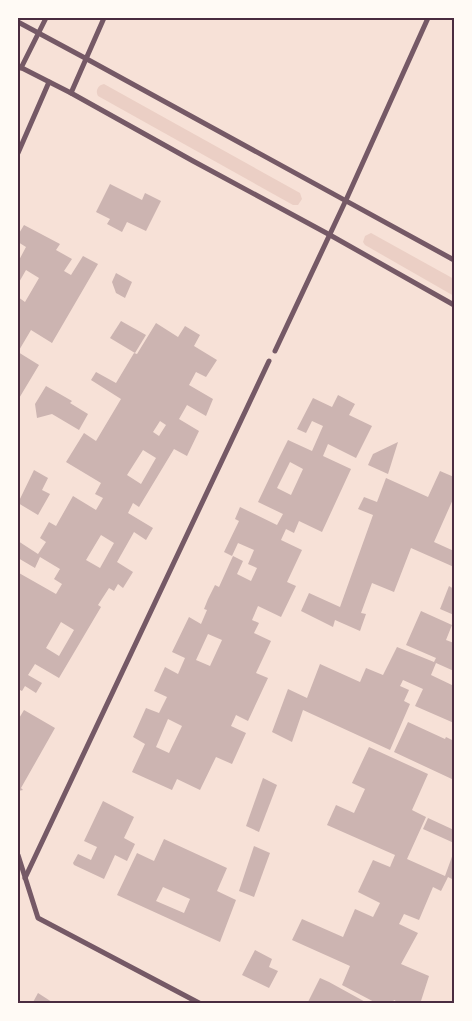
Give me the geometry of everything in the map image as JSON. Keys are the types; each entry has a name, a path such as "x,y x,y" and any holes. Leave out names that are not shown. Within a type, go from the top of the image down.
{"street":[{"path":"46,18 19,67 71,93 330,235 454,306"},
{"path":"71,93 104,18"},
{"path":"275,352 428,18"},
{"path":"18,22 454,260"},
{"path":"18,154 49,82"},
{"path":"25,878 269,361"},
{"path":"18,855 38,918 201,1004"}],"shaded area":[{"path":"104,84 300,193 302,199 298,205 293,205 98,96 98,88"},
{"path":"371,233 454,279 454,296 365,245 363,242 365,236"}],"building":[{"path":"110,184 142,200 145,193 161,201 146,231 127,222 122,232 107,224 110,219 96,212"},
{"path":"24,225 60,244 56,250 72,259 64,271 71,275 83,256 98,264 52,343 31,330 18,352 18,297 25,302 39,278 26,270 18,284 18,262 26,247 18,242 18,235"},
{"path":"116,273 132,282 125,298 116,293 112,282"},
{"path":"121,321 146,335 135,353 110,338"},
{"path":"156,323 178,337 185,326 200,335 194,346 217,360 206,377 196,372 189,385 213,399 206,416 187,405 179,419 199,431 187,456 174,449 139,507 133,503 128,513 153,528 146,540 134,532 117,562 133,572 123,588 118,584 114,591 109,588 98,605 101,607 59,678 35,664 28,675 42,683 36,693 25,686 22,691 18,689 18,659 20,654 18,653 19,573 56,594 62,584 54,579 60,569 40,557 35,568 18,558 18,541 38,554 46,542 40,538 49,522 56,526 73,496 96,510 103,498 95,494 101,483 66,462 84,433 96,441 121,399 91,380 96,372 116,383 134,353 137,354","holes":["160,421 166,425 159,436 153,432","143,450 156,458 141,484 127,475","101,535 114,543 100,568 86,560","61,622 74,630 59,656 46,648"]},
{"path":"18,352 39,365 18,400"},
{"path":"46,386 72,401 70,403 88,414 79,430 52,414 37,418 35,404"},
{"path":"338,395 355,404 349,415 372,426 356,458 328,444 323,456 351,469 322,532 299,521 294,533 286,529 281,540 302,550 287,582 296,586 281,617 258,606 252,620 259,623 254,633 271,641 256,673 268,678 248,721 236,715 231,726 246,733 232,764 216,757 200,790 177,779 172,790 132,772 145,744 133,737 146,708 159,713 167,697 154,691 165,667 178,674 185,658 172,652 189,617 201,624 207,610 204,609 208,599 215,585 219,587 233,556 243,561 237,574 251,581 257,568 248,564 254,550 238,543 232,556 224,552 239,521 235,519 240,507 277,525 283,514 258,502 288,440 312,451 323,426 312,421 306,433 297,429 313,398 332,407","holes":["290,462 303,469 291,495 277,488","208,634 222,640 210,666 196,660","168,719 182,726 169,753 156,747"]},
{"path":"398,442 388,474 368,465 373,454"},
{"path":"34,470 48,478 42,490 50,494 38,515 18,503"},
{"path":"440,471 454,477 454,497 434,542 454,551 454,567 411,548 394,592 372,583 361,613 366,614 360,631 335,620 333,627 301,611 309,593 340,607 373,515 358,509 364,497 377,502 386,478 428,497"},
{"path":"449,586 454,589 454,615 440,609"},
{"path":"421,611 452,625 446,640 454,643 454,671 436,663 431,675 454,686 454,723 415,706 423,689 403,680 400,686 409,690 404,701 410,704 390,750 303,710 292,742 272,732 288,689 307,698 320,664 360,682 366,668 383,675 397,647 434,662 436,658 406,645"},
{"path":"24,710 55,728 21,788 23,790 18,791 18,720"},
{"path":"408,722 445,739 446,737 454,741 454,780 394,752"},
{"path":"369,747 428,774 412,810 426,817 407,859 445,876 454,851 454,880 448,877 441,891 433,887 419,920 404,914 399,924 418,933 401,964 429,976 420,1004 401,1004 394,1000 392,1004 378,1004 342,985 350,966 292,940 302,919 343,937 355,909 373,917 380,903 358,892 373,860 390,867 395,855 327,825 336,805 354,813 365,789 352,783"},
{"path":"263,778 277,785 259,832 246,826"},
{"path":"103,801 134,817 124,838 135,844 127,861 115,855 104,879 73,863 78,854 91,860 97,847 84,841"},
{"path":"428,818 454,830 454,843 423,829"},
{"path":"164,839 227,868 217,891 236,900 220,942 117,895 137,853 154,861","holes":["163,887 190,899 184,913 156,901"]},
{"path":"254,846 270,853 254,897 239,891"},
{"path":"255,950 272,959 269,967 278,971 269,988 242,975"},
{"path":"320,978 329,982 369,1004 307,1004"},
{"path":"38,993 55,1004 32,1004"}]}
